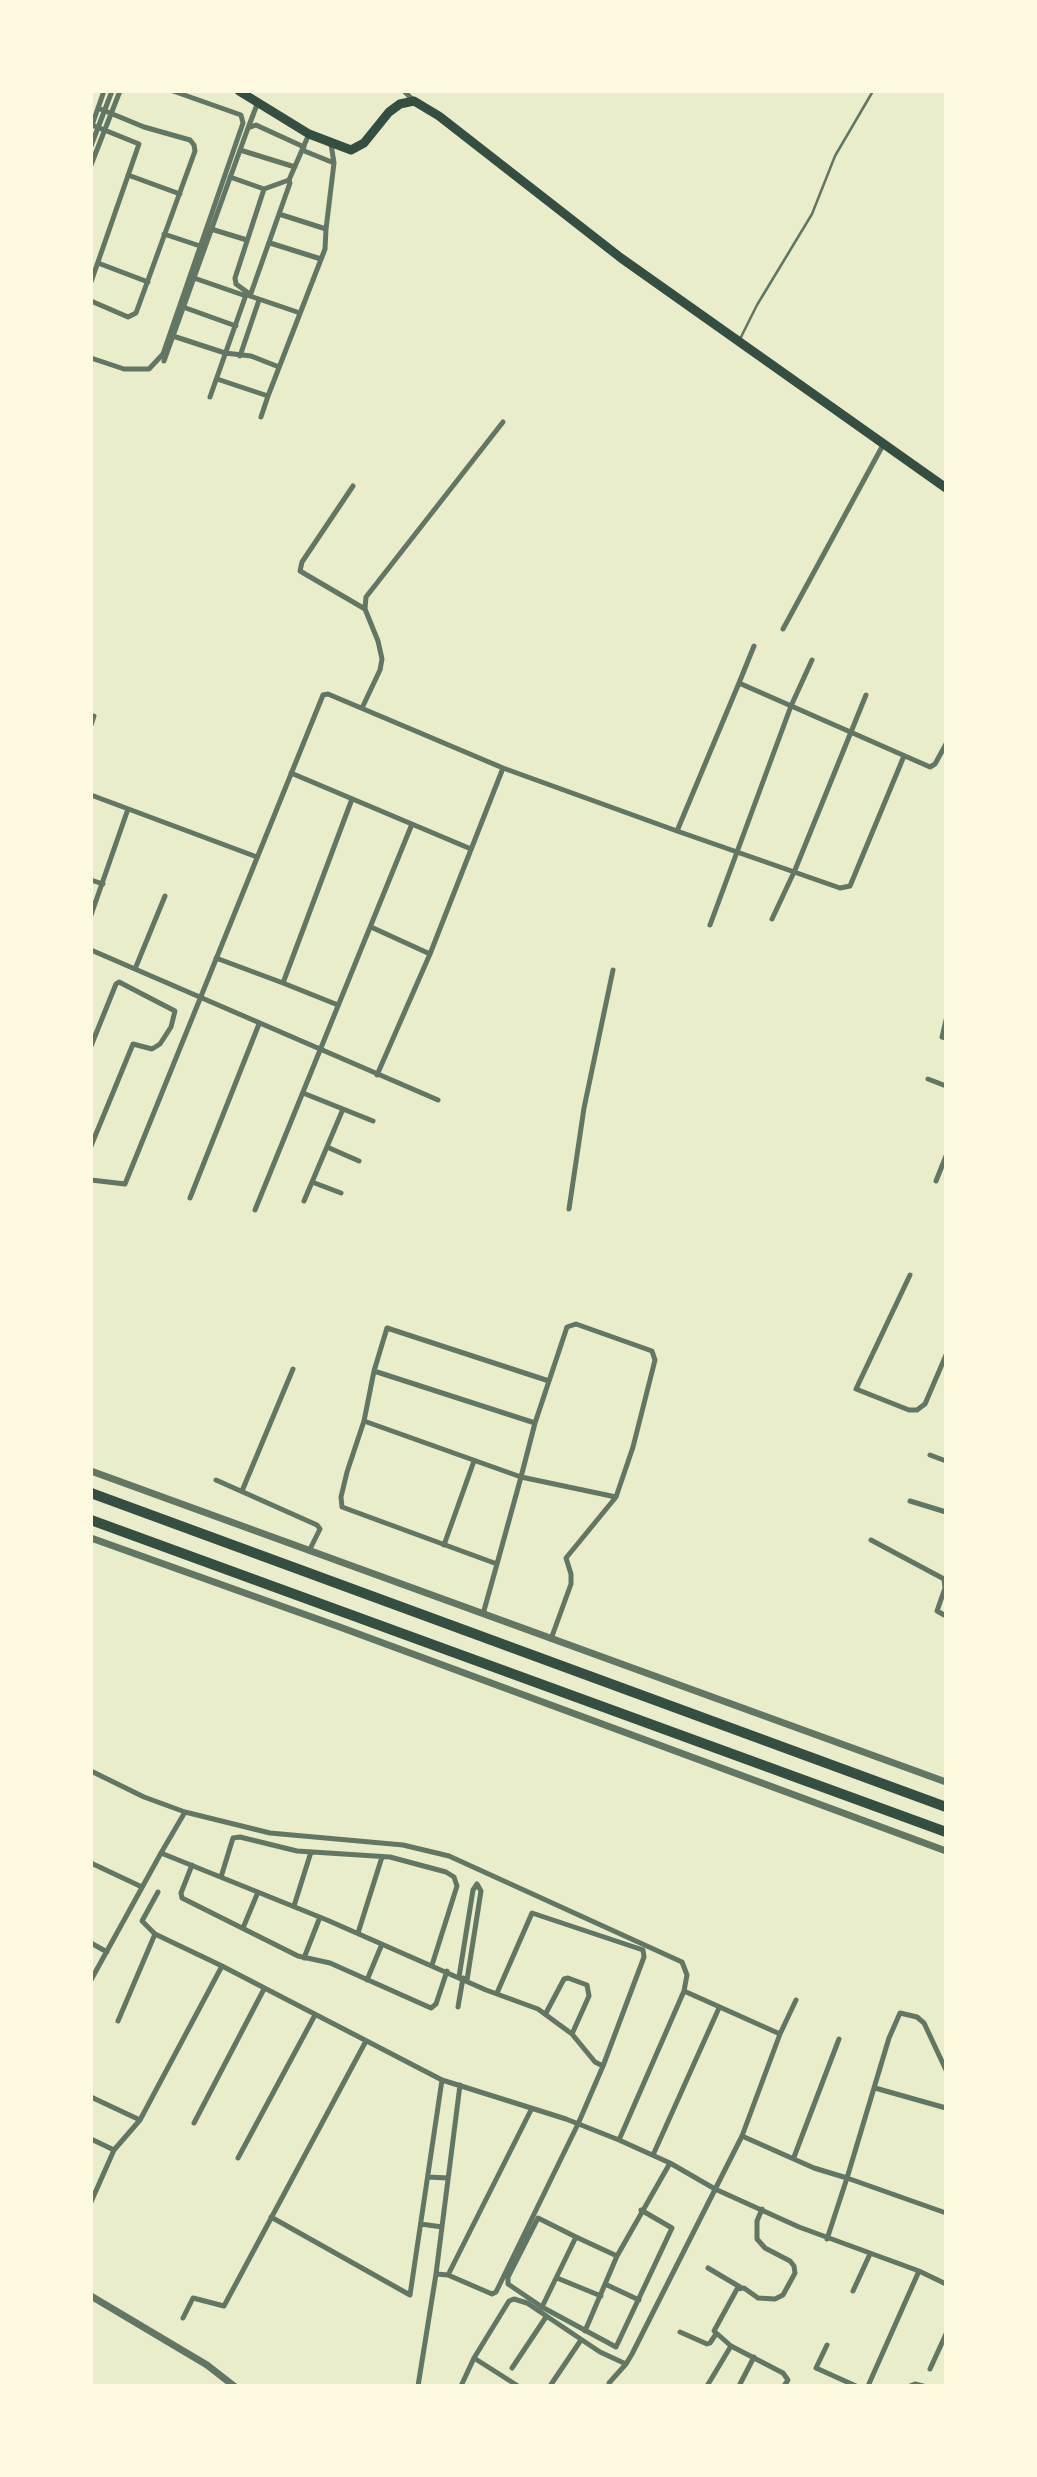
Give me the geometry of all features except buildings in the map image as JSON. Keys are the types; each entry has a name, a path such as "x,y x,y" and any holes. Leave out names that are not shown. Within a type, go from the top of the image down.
{"highway":[{"path":"91,1493 946,1807"},
{"path":"91,1520 946,1832"}],"main road":[{"path":"239,91 309,134 351,150 364,143 389,112 400,104 414,101 439,116 621,258 946,488"}],"street":[{"path":"104,91 104,111"},
{"path":"91,146 96,127 112,91"},
{"path":"91,165 96,127 104,111 120,91"},
{"path":"91,358 124,369 149,369 163,354 244,120 241,115 173,91"},
{"path":"404,91 414,101"},
{"path":"164,361 258,102"},
{"path":"91,301 128,317 138,309 195,151 192,142 104,111"},
{"path":"248,128 256,125 334,163"},
{"path":"91,282 139,144 96,127"},
{"path":"300,313 250,296 289,180 309,134"},
{"path":"261,417 324,250 334,163 331,144"},
{"path":"240,150 295,167"},
{"path":"128,175 180,194"},
{"path":"230,177 264,189 289,180"},
{"path":"210,397 246,296 246,290 236,284 235,278 264,189"},
{"path":"279,214 326,229"},
{"path":"211,229 247,240"},
{"path":"164,234 200,246"},
{"path":"270,243 321,259"},
{"path":"98,262 148,282"},
{"path":"194,278 246,296"},
{"path":"240,356 259,300"},
{"path":"183,307 236,326"},
{"path":"173,336 225,353 251,356 279,367"},
{"path":"217,379 268,396"},
{"path":"362,708 380,670 382,659 378,641 365,610 366,597 503,422"},
{"path":"783,629 883,445"},
{"path":"353,486 302,562 300,571 365,610"},
{"path":"677,831 754,646"},
{"path":"710,925 791,706 811,660"},
{"path":"740,683 930,767 935,764 946,744"},
{"path":"91,1180 125,1184 323,695 328,694 503,768 841,888 850,886 904,756"},
{"path":"772,919 795,870 866,695"},
{"path":"91,724 94,716"},
{"path":"377,1075 429,954 503,768"},
{"path":"290,773 471,849"},
{"path":"91,795 257,857"},
{"path":"283,983 352,799"},
{"path":"91,915 128,808"},
{"path":"255,1210 411,824"},
{"path":"91,880 103,884"},
{"path":"135,969 165,896"},
{"path":"370,927 429,954"},
{"path":"91,950 438,1100"},
{"path":"216,958 338,1006"},
{"path":"569,1209 584,1108 613,970"},
{"path":"91,1046 97,1023 120,982 174,1010 174,1016 160,1044 152,1049 133,1044 91,1146"},
{"path":"174,1016 191,1022"},
{"path":"946,1020 942,1037 946,1038"},
{"path":"190,1198 259,1024"},
{"path":"928,1079 946,1086"},
{"path":"303,1093 373,1121"},
{"path":"304,1201 343,1110"},
{"path":"327,1147 359,1161"},
{"path":"936,1181 946,1156"},
{"path":"312,1182 341,1193"},
{"path":"910,1275 856,1389 909,1410 917,1410 925,1405 946,1355"},
{"path":"482,1614 536,1423 568,1327 572,1324 652,1351 655,1360 633,1447 616,1497 566,1559 572,1574 571,1584 551,1639"},
{"path":"497,1563 342,1507 341,1497 364,1421 374,1371 387,1328 549,1381"},
{"path":"242,1491 293,1369"},
{"path":"374,1371 536,1423"},
{"path":"364,1421 521,1477 616,1497"},
{"path":"930,1455 946,1461"},
{"path":"444,1545 474,1461"},
{"path":"91,1471 946,1782"},
{"path":"216,1480 317,1525 320,1529 309,1551"},
{"path":"910,1501 946,1512"},
{"path":"91,1538 946,1851"},
{"path":"871,1540 944,1579 945,1588 937,1611 946,1616"},
{"path":"91,1771 144,1797 185,1812 270,1833 427,1849 480,1870 682,1962 687,1975 684,1990 619,2140"},
{"path":"91,1980 185,1812"},
{"path":"221,1877 233,1838 240,1837 297,1851 382,1857 446,1872 457,1881 457,1886 432,1965"},
{"path":"294,1906 311,1852"},
{"path":"161,1853 546,2013 572,2034 595,2062 603,2066"},
{"path":"358,1933 382,1857"},
{"path":"91,1863 142,1887"},
{"path":"192,1865 181,1893 182,1898 303,1958 330,1963 431,2008 436,2004 447,1971"},
{"path":"458,2007 473,1890 480,1870"},
{"path":"158,1892 142,1921 155,1934 442,2080 532,2108 619,2140 715,2189 827,2239 919,2271 946,2284"},
{"path":"243,1928 258,1892"},
{"path":"436,2274 448,2275 492,2294 496,2292 578,2124 603,2066 644,1956 643,1950 532,1913 497,1993"},
{"path":"303,1958 320,1917"},
{"path":"118,2021 155,1934"},
{"path":"91,1943 107,1952"},
{"path":"367,1980 383,1944"},
{"path":"91,2202 114,2150 140,2120 222,1966"},
{"path":"546,2013 564,1979 587,1985 590,1996 572,2034"},
{"path":"194,2123 264,1989"},
{"path":"684,1990 780,2034"},
{"path":"609,2383 626,2364 742,2136 780,2034 796,2000"},
{"path":"653,2155 719,2008"},
{"path":"827,2239 889,2038 900,2013 917,2017 924,2023 946,2070"},
{"path":"238,2158 315,2015"},
{"path":"793,2157 839,2039"},
{"path":"183,2318 193,2298 224,2306 366,2041"},
{"path":"271,2217 410,2295 442,2080"},
{"path":"418,2386 436,2274 460,2085"},
{"path":"875,2088 946,2108"},
{"path":"91,2098 140,2120"},
{"path":"448,2275 532,2108"},
{"path":"742,2136 814,2168 946,2213"},
{"path":"91,2139 114,2150"},
{"path":"585,2331 617,2256 641,2210 670,2164"},
{"path":"428,2177 448,2178"},
{"path":"91,2182 99,2186"},
{"path":"708,2267 758,2298 775,2299 783,2295 794,2273 794,2266 790,2261 765,2248 757,2239 757,2221 762,2209"},
{"path":"617,2256 538,2218 508,2277 508,2284 616,2347 673,2228 641,2210"},
{"path":"421,2224 442,2227"},
{"path":"542,2306 576,2236"},
{"path":"853,2291 870,2254"},
{"path":"868,2386 919,2271"},
{"path":"557,2278 601,2296"},
{"path":"605,2284 639,2300"},
{"path":"680,2332 707,2344 716,2334 730,2300 740,2287"},
{"path":"91,2296 207,2365 234,2386"},
{"path":"461,2386 474,2358 509,2301 518,2300 600,2352 626,2364"},
{"path":"512,2368 546,2317"},
{"path":"716,2334 731,2346 787,2377 784,2386"},
{"path":"930,2370 946,2334"},
{"path":"550,2386 581,2340"},
{"path":"827,2345 816,2368 856,2386"},
{"path":"707,2386 731,2346"},
{"path":"739,2386 754,2357"},
{"path":"474,2358 518,2386"},
{"path":"910,2386 923,2386"}],"lane":[{"path":"738,342 812,214 835,156 873,91"}]}
